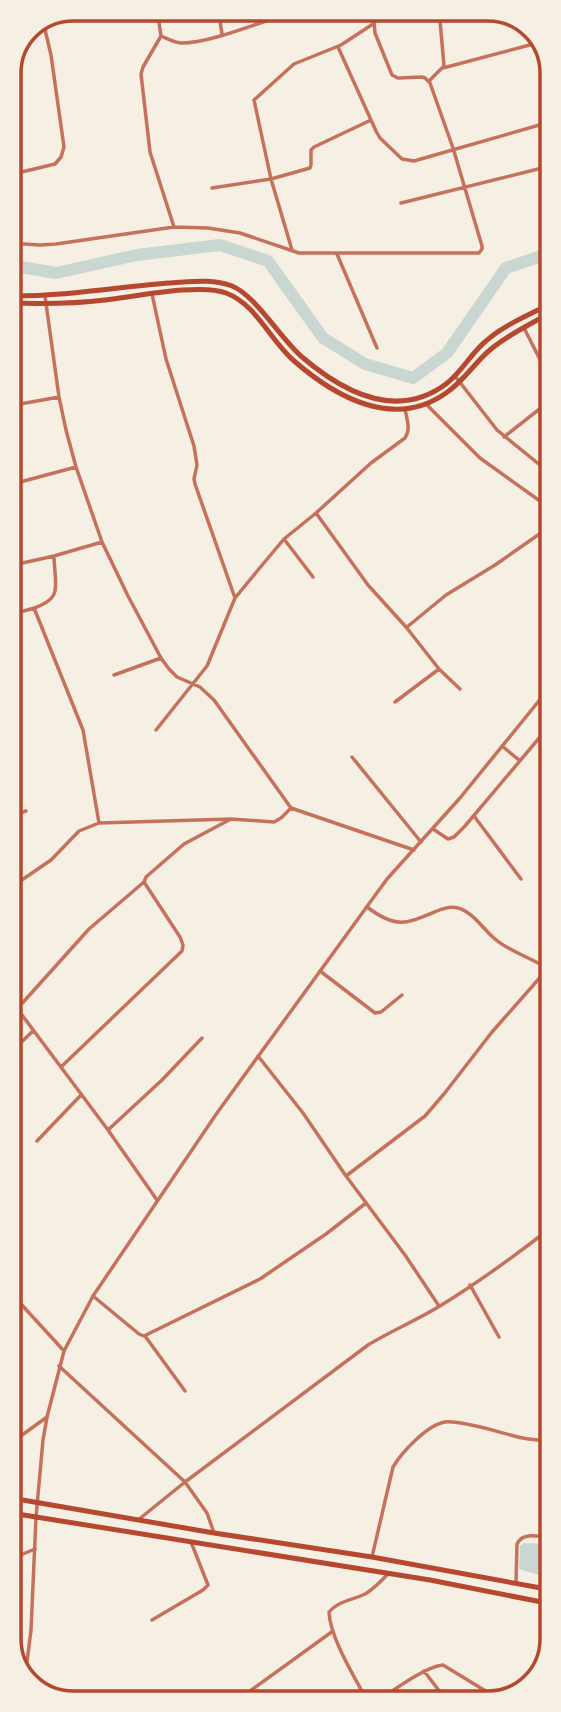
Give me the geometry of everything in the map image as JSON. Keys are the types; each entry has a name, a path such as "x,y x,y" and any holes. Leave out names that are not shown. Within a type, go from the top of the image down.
{"highway":[{"path":"21,296 202,281 233,286 247,296 313,367 371,399 384,401 413,399 436,390 455,376 485,341 540,310"},
{"path":"21,303 104,300 197,290 226,293 249,308 290,358 315,378 369,407 395,410 436,400 461,382 488,351 540,319"},
{"path":"21,1499 540,1588"},
{"path":"21,1515 430,1580 540,1602"}],"street":[{"path":"159,21 161,36 141,74 150,152 174,227"},
{"path":"220,21 222,34"},
{"path":"161,36 182,43 265,21"},
{"path":"440,21 443,68"},
{"path":"21,244 56,244 174,227 240,233 292,251 299,253 479,253 482,246 466,188 428,81 422,77 398,78 392,75 373,24 338,47 294,64 254,100 271,178 292,251"},
{"path":"21,173 55,164 64,147 45,29"},
{"path":"428,81 443,68 532,46"},
{"path":"338,47 380,138 402,159 414,161 540,125"},
{"path":"212,188 310,168 311,150 314,147 371,120"},
{"path":"401,203 540,169"},
{"path":"337,254 377,348"},
{"path":"152,294 166,359 194,446 197,465 195,484 234,598"},
{"path":"45,296 59,397 76,467 102,542 161,659 177,677 194,683 214,700 291,808 414,849"},
{"path":"524,328 540,359"},
{"path":"455,376 504,437 540,465"},
{"path":"21,404 59,397"},
{"path":"426,404 480,458 540,501"},
{"path":"156,730 207,666 234,598 284,539 371,463 405,438 409,427 405,409"},
{"path":"504,437 540,409"},
{"path":"21,482 76,467"},
{"path":"316,513 368,585 439,669 460,689"},
{"path":"406,627 446,595 540,534"},
{"path":"284,539 313,577"},
{"path":"21,563 102,542"},
{"path":"21,611 34,608 52,598 55,591 54,556"},
{"path":"34,608 83,730 99,823"},
{"path":"114,674 161,659"},
{"path":"395,702 439,669"},
{"path":"27,1662 36,1517 47,1417 64,1351 93,1296 258,1056 387,879 434,830 540,701"},
{"path":"434,830 448,839 454,837 540,736"},
{"path":"504,747 519,760"},
{"path":"352,757 421,842"},
{"path":"21,881 51,860 79,831 99,823 231,819 274,822 291,808"},
{"path":"21,813 26,811"},
{"path":"473,816 521,879"},
{"path":"21,1005 89,929 144,882 164,860 184,844 231,819"},
{"path":"61,1067 181,951 183,944 180,937 144,882"},
{"path":"367,907 388,920 400,923 414,921 444,908 460,908 505,946 540,963"},
{"path":"320,971 376,1013 402,995"},
{"path":"346,1177 425,1115 492,1032 540,979"},
{"path":"21,1014 157,1200"},
{"path":"21,1043 33,1031"},
{"path":"108,1130 163,1080 202,1038"},
{"path":"258,1056 303,1113 439,1307"},
{"path":"37,1141 80,1094"},
{"path":"144,1335 260,1279 366,1203"},
{"path":"138,1520 368,1345 439,1307 540,1236"},
{"path":"470,1285 499,1337"},
{"path":"93,1296 139,1334 144,1335 185,1391"},
{"path":"21,1304 64,1351"},
{"path":"59,1366 185,1482 207,1513 214,1532"},
{"path":"21,1435 47,1417"},
{"path":"372,1557 393,1467 401,1455 432,1428 452,1422 540,1440"},
{"path":"516,1583 517,1544 525,1535 540,1537"},
{"path":"152,1620 207,1587 191,1542"},
{"path":"21,1555 35,1549"},
{"path":"362,1691 333,1630 329,1612 332,1608 369,1591 388,1574"},
{"path":"250,1691 333,1630"},
{"path":"393,1691 424,1671 436,1665 443,1665 486,1691"},
{"path":"424,1671 439,1691"}],"shaded area":[{"path":"524,1543 540,1544 540,1575 519,1569 520,1546"}],"waterway":[{"path":"21,267 56,273 137,255 220,245 268,261 323,338 365,364 413,378 447,353 506,268 540,256"}]}
